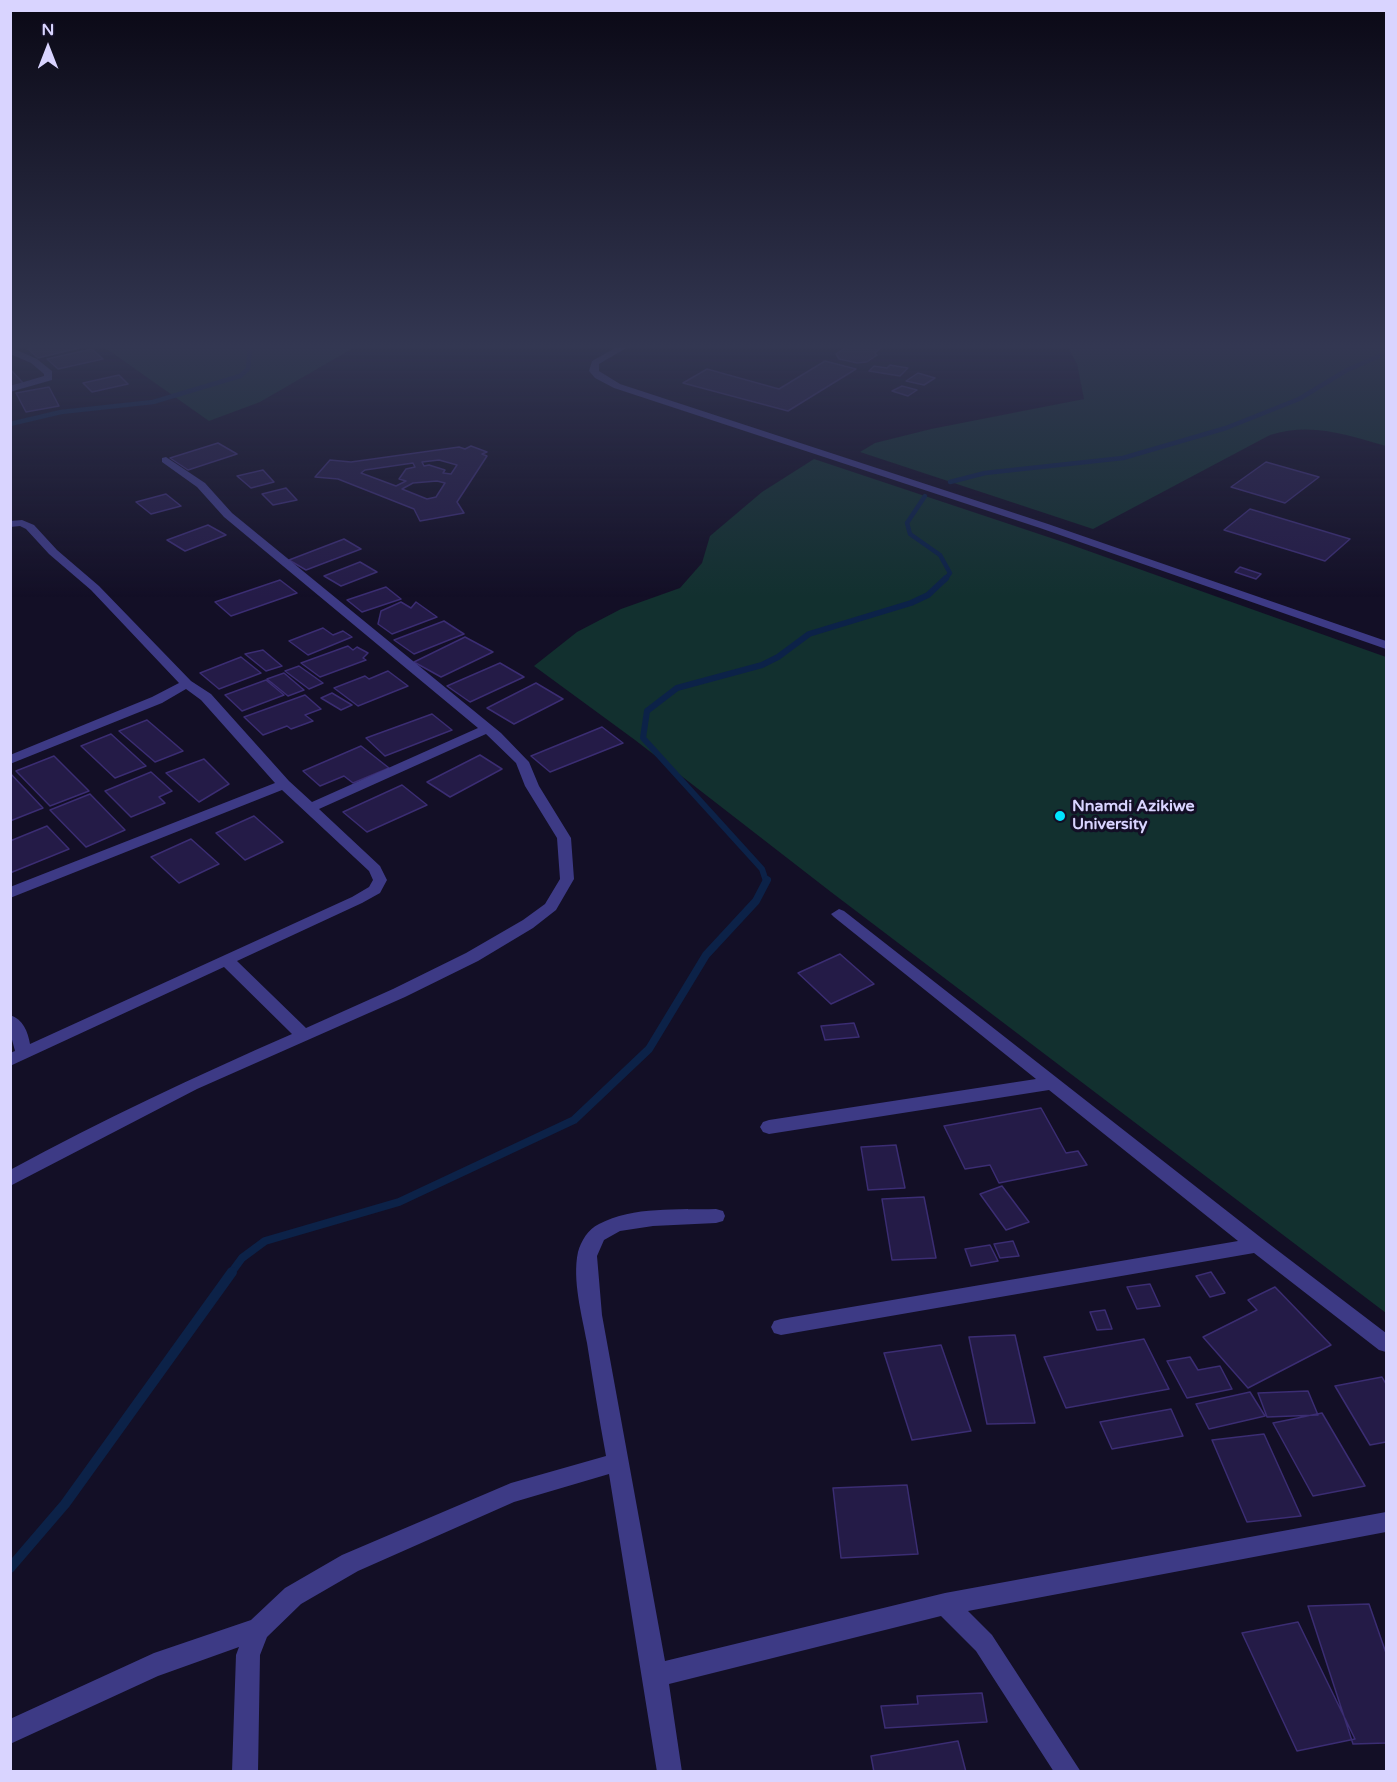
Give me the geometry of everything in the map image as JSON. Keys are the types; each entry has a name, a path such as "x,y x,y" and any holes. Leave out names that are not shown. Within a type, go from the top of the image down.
{"street":[{"path":"752,430 1044,526 1386,645"},
{"path":"10,1179 79,1141 191,1085 399,993 472,957 528,924 551,907 567,879 564,838 532,786 522,762 487,729 268,545 228,515 201,485 166,460"},
{"path":"10,524 22,523 30,527 53,552 95,588 187,684 206,697 284,784 375,869 380,880 375,890 357,900 17,1056 19,1031 10,1021"},
{"path":"10,760 157,700 187,684"},
{"path":"310,808 487,729"},
{"path":"10,893 284,784"},
{"path":"839,914 1257,1245 1386,1344"},
{"path":"226,960 279,1008 303,1035"},
{"path":"769,1127 1052,1083"},
{"path":"670,1772 656,1675 617,1462 587,1266 589,1247 598,1233 624,1223 716,1216"},
{"path":"781,1327 1257,1245"},
{"path":"10,1732 154,1665 258,1629 293,1596 350,1563 511,1493 617,1462"},
{"path":"656,1675 945,1604 1386,1522"},
{"path":"945,1604 984,1643 1024,1707 1069,1772"},
{"path":"245,1772 249,1654 258,1629"}],"green space":[{"path":"926,430 1298,430 1270,435 1093,529 860,452 875,443"},
{"path":"1317,430 1386,430 1386,446 1343,434"},
{"name":"Nnamdi Azikiwe University","path":"814,459 1066,543 1386,657 1386,1313 831,892 635,740 534,666 577,632 621,609 680,588 702,563 710,536 762,492"}],"building":[{"path":"218,443 237,454 188,470 170,458"},
{"path":"471,446 487,452 482,454 487,456 457,502 464,513 420,521 414,509 338,479 315,477 330,460 351,462 459,447 465,449","holes":["439,460 457,465 451,474 443,473 445,470 429,465 424,466 422,462","413,463 415,467 406,469 399,479 406,481 396,486 361,473 365,470","437,481 445,483 436,497 427,499 402,489 413,483"]},
{"path":"1266,462 1319,477 1285,503 1231,487"},
{"path":"263,470 274,482 251,488 237,476"},
{"path":"286,488 297,500 273,505 262,494"},
{"path":"166,494 181,506 151,514 136,502"},
{"path":"1250,509 1350,539 1325,561 1224,530"},
{"path":"208,525 226,535 185,551 167,540"},
{"path":"344,539 361,549 306,570 289,560"},
{"path":"360,562 377,572 341,586 324,576"},
{"path":"1240,567 1261,574 1256,579 1235,572"},
{"path":"280,580 297,593 231,616 215,602"},
{"path":"386,587 401,599 362,612 347,600"},
{"path":"401,602 411,608 416,602 437,617 392,634 378,624 381,611"},
{"path":"444,621 464,634 414,654 394,640"},
{"path":"323,628 333,635 343,631 352,637 308,655 289,641"},
{"path":"465,637 493,652 441,677 414,662"},
{"path":"348,646 353,650 357,647 368,653 363,658 366,660 320,677 301,663"},
{"path":"263,650 282,666 266,671 245,654"},
{"path":"241,657 261,673 219,689 200,673"},
{"path":"500,663 524,677 470,702 447,686"},
{"path":"299,666 323,683 309,689 285,671"},
{"path":"388,671 408,686 358,706 334,688 365,676 369,679"},
{"path":"284,673 304,690 288,696 267,679"},
{"path":"266,680 284,695 242,711 225,695"},
{"path":"536,683 563,699 514,724 487,708"},
{"path":"332,693 352,705 341,710 321,698"},
{"path":"305,695 321,709 305,715 313,721 291,729 287,726 263,735 244,717"},
{"path":"432,714 452,730 385,756 366,738"},
{"path":"147,720 183,751 155,762 119,731"},
{"path":"602,727 623,743 550,772 531,756"},
{"path":"111,734 146,766 115,778 81,746"},
{"path":"361,746 389,768 353,783 344,776 320,786 303,771"},
{"path":"480,755 502,769 450,797 427,782"},
{"path":"54,756 89,791 50,806 16,771"},
{"path":"204,759 229,784 199,802 166,773"},
{"path":"151,772 172,791 159,797 165,803 131,817 105,791"},
{"path":"10,773 43,808 10,821"},
{"path":"402,785 427,805 367,832 343,812"},
{"path":"90,794 125,830 86,847 50,810"},
{"path":"254,816 283,842 245,860 216,833"},
{"path":"47,826 69,849 10,873 10,841"},
{"path":"191,839 219,864 179,883 151,857"},
{"path":"840,954 874,984 831,1004 798,973"},
{"path":"854,1023 859,1037 825,1040 821,1026"},
{"path":"1041,1108 1066,1153 1078,1151 1087,1165 999,1183 990,1165 965,1169 944,1126"},
{"path":"896,1145 905,1188 868,1190 861,1147"},
{"path":"1002,1186 1029,1222 1006,1230 980,1194"},
{"path":"924,1197 936,1258 892,1260 882,1199"},
{"path":"1013,1241 1019,1256 1000,1258 994,1244"},
{"path":"990,1245 998,1261 971,1266 965,1249"},
{"path":"1211,1272 1225,1293 1210,1297 1196,1276"},
{"path":"1150,1284 1160,1306 1137,1309 1127,1287"},
{"path":"1275,1287 1331,1345 1248,1388 1203,1337 1257,1310 1248,1300"},
{"path":"1105,1310 1112,1329 1097,1330 1090,1312"},
{"path":"1015,1335 1035,1423 987,1424 969,1337"},
{"path":"1144,1339 1169,1389 1066,1408 1044,1357"},
{"path":"941,1345 971,1431 912,1440 884,1353"},
{"path":"1190,1357 1198,1370 1220,1366 1232,1389 1187,1398 1167,1361"},
{"path":"1382,1377 1386,1384 1386,1442 1370,1445 1335,1386"},
{"path":"1308,1391 1318,1415 1267,1417 1258,1393"},
{"path":"1250,1392 1265,1416 1209,1429 1196,1404"},
{"path":"1171,1409 1183,1436 1112,1449 1100,1422"},
{"path":"1322,1413 1365,1486 1313,1496 1273,1423"},
{"path":"1264,1434 1301,1516 1247,1522 1212,1440"},
{"path":"907,1485 918,1554 841,1558 833,1488"},
{"path":"1369,1604 1386,1653 1386,1743 1353,1744 1308,1606"},
{"path":"1298,1622 1355,1739 1297,1751 1242,1633"},
{"path":"982,1693 987,1722 885,1728 881,1706 918,1704 917,1696"},
{"path":"958,1741 966,1772 874,1772 871,1756"}],"waterway":[{"path":"950,482 985,473 1123,458 1219,430"},
{"path":"925,496 907,523 910,534 940,555 950,573 945,580"},
{"path":"766,881 762,869 643,738 647,711 677,688 762,665 778,657 809,634 911,603 928,595 946,578"},
{"path":"231,1273 242,1258 265,1241 399,1202 574,1120 649,1049 706,955 756,901 767,880"},
{"path":"10,1568 65,1504 232,1272"}],"place":[{"name":"Nnamdi Azikiwe University","path":"1060,816"}]}
